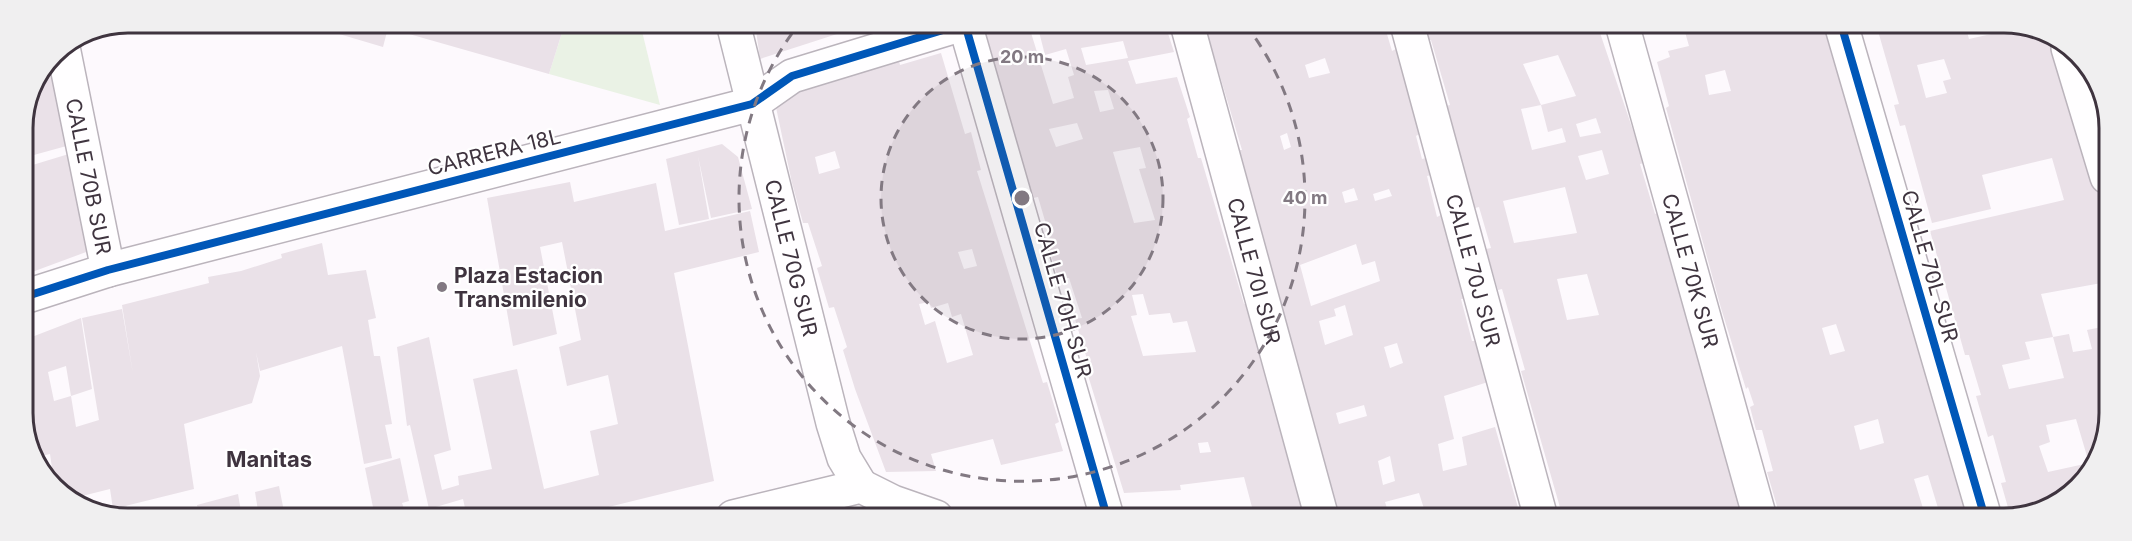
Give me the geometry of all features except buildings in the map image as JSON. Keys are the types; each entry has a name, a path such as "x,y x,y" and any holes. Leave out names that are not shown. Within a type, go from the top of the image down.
{"street":[{"name":"CALLE 70G SUR","path":"735,33 833,423 844,458 861,486"},
{"name":"CARRERA 18L","path":"33,294 108,270 752,104 792,76 935,33"},
{"name":"CALLE 70H SUR","path":"968,33 1104,508"},
{"name":"CALLE 70I SUR","path":"1189,33 1319,508"},
{"name":"CALLE 70J SUR","path":"1409,33 1537,508"},
{"name":"CALLE 70K SUR","path":"1625,33 1757,508"},
{"name":"CALLE 70L SUR","path":"1844,33 1982,508"},
{"name":"CALLE 70B SUR","path":"65,57 108,270"},
{"path":"2072,63 2099,151"},
{"path":"770,508 861,486 910,508"}],"shaded area":[{"path":"562,33 642,33 660,105 549,74"}],"cycle path":[{"path":"33,294 108,270 752,104 792,76 933,33"},
{"path":"968,33 1104,508"},
{"path":"1844,33 1982,508"}],"place":[{"name":"Plaza Estacion Transmilenio","path":"442,287"}],"district":[{"name":"Manitas","path":"269,459"}]}
